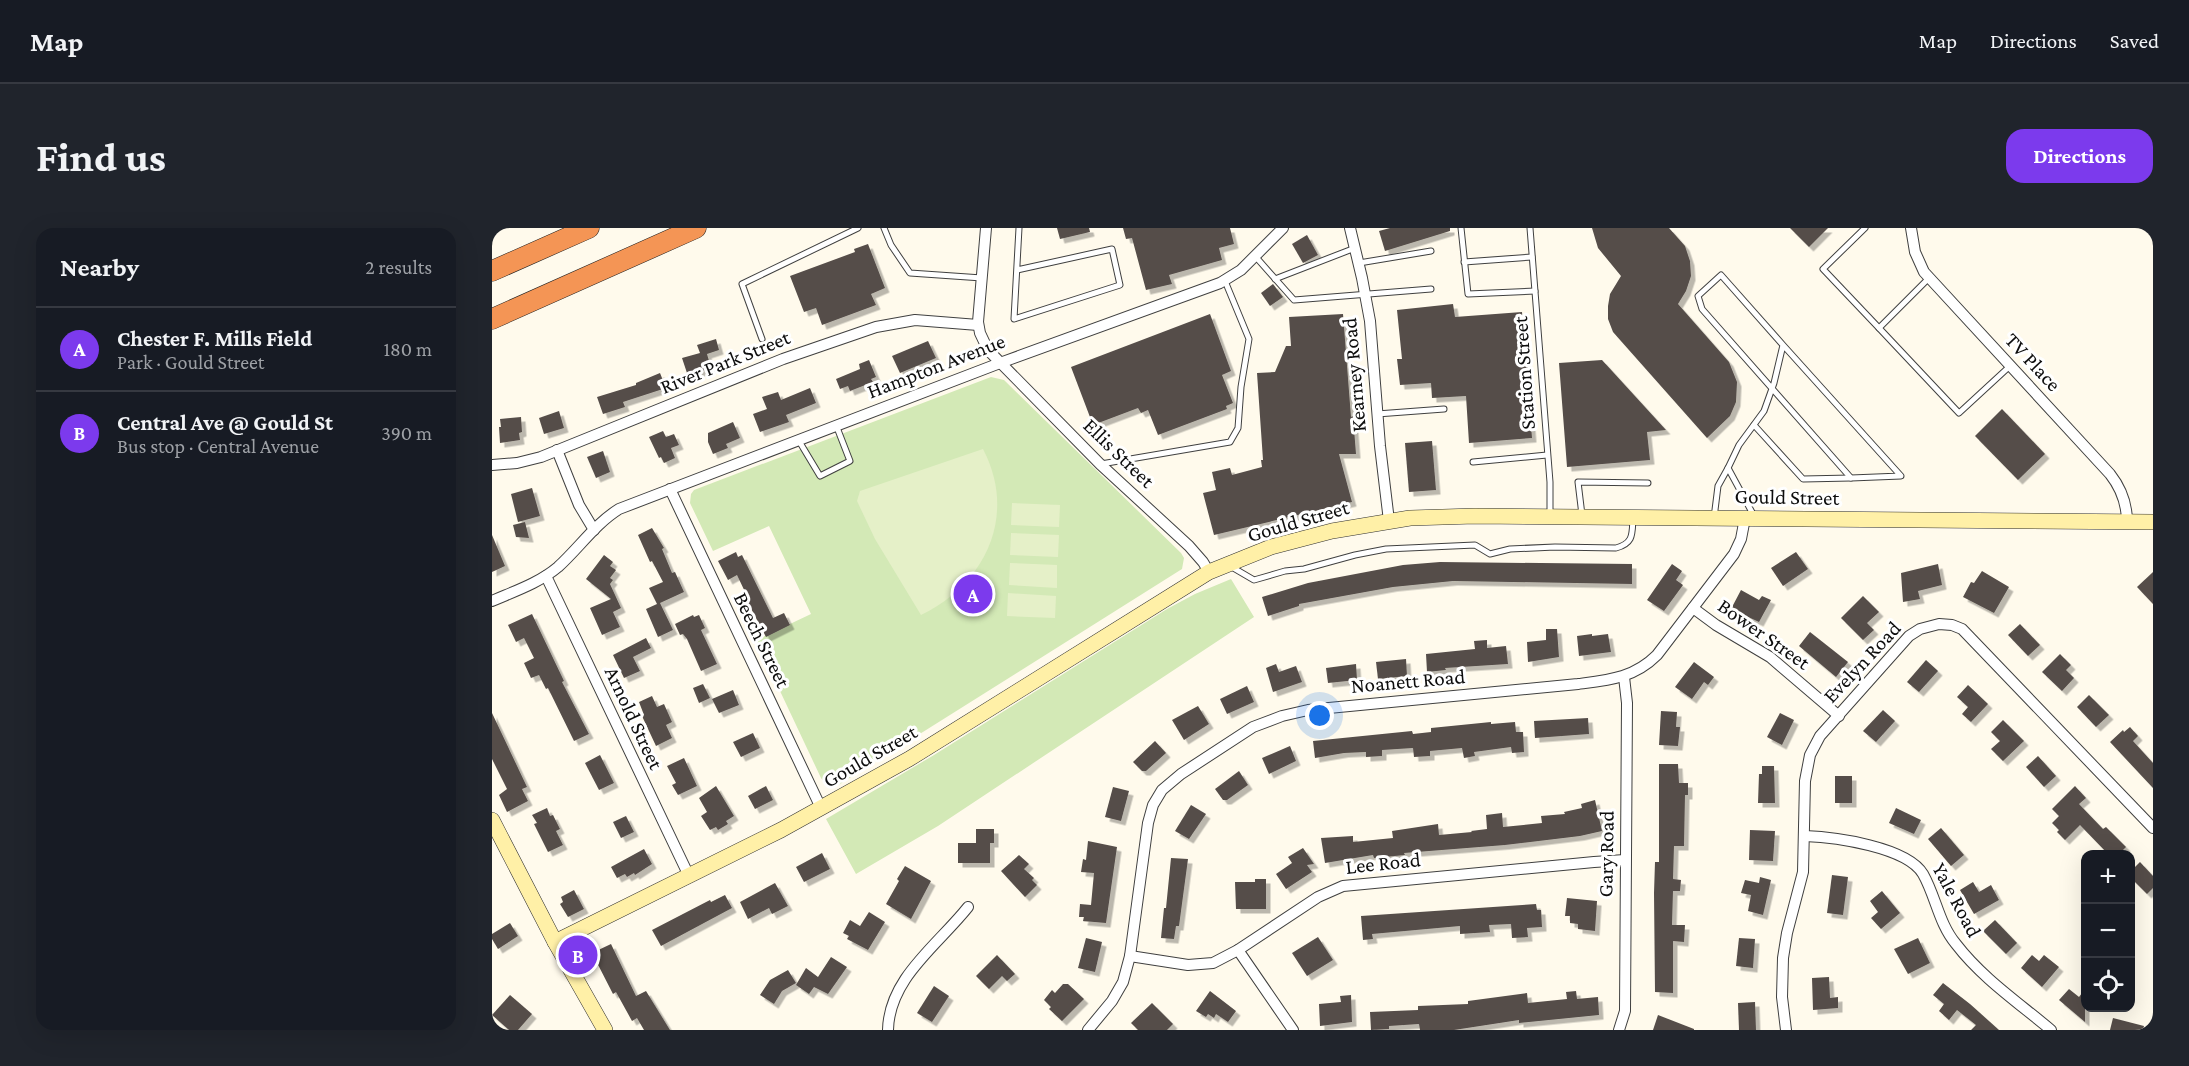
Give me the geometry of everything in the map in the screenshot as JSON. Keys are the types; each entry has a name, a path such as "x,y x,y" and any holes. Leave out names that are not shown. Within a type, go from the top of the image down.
{"highway":[{"path":"492,271 589,228"},
{"path":"492,319 696,228"}],"main road":[{"name":"Gould Street","path":"555,942 821,808 922,751 1209,572 1301,539 1347,527 1389,521 1474,516 2153,522"},
{"path":"492,820 555,942 605,1030"}],"street":[{"path":"978,325 986,228"},
{"name":"Hampton Avenue","path":"492,601 546,576 619,509 1000,363 1225,281 1241,270 1283,228"},
{"name":"Kearney Road","path":"1350,228 1366,294 1389,521"},
{"name":"TV Place","path":"1911,228 1918,259 1929,278 2115,481 2125,503 2127,522"},
{"name":"River Park Street","path":"492,465 525,462 783,359 876,327 915,320 978,325"},
{"name":"Ellis Street","path":"978,325 984,343 1000,363 1100,464 1189,546 1209,572"},
{"path":"557,450 579,505 594,530"},
{"name":"Beech Street","path":"670,489 821,808"},
{"name":"Noanett Road","path":"1088,1030 1120,988 1130,956 1148,823 1157,798 1167,784 1253,728 1273,718 1308,710 1578,684 1624,677 1638,671 1657,655 1693,608 1738,546 1750,518"},
{"name":"Arnold Street","path":"546,576 689,876"},
{"name":"Bower Street","path":"1693,608 1724,630 1770,657 1839,716"},
{"name":"Evelyn Road","path":"1786,1030 1782,997 1784,951 1801,882 1808,761 1816,742 1909,636 1920,629 1933,625 1952,625 1966,633 2153,828"},
{"name":"Gary Road","path":"1619,1030 1624,1011 1627,703 1624,677"},
{"name":"Yale Road","path":"1805,836 1833,838 1889,851 1912,862 1925,879 1949,934 1966,957 2051,1030"},
{"name":"Lee Road","path":"1130,956 1196,965 1213,963 1238,950 1318,897 1343,886 1625,860"},
{"path":"888,1030 891,1006 902,982 968,907"},
{"path":"1238,950 1293,1030"}],"lane":[{"path":"762,339 742,284 858,228"},
{"path":"884,228 891,245 910,273 982,278"},
{"path":"1017,270 1112,249 1120,285 1014,319 1019,228"},
{"path":"1461,228 1468,294 1535,291"},
{"name":"Station Street","path":"1530,228 1550,516"},
{"path":"1865,228 1823,269 1959,413 2010,366"},
{"path":"1275,279 1355,248"},
{"path":"1359,263 1431,251"},
{"path":"1255,256 1294,300 1431,289"},
{"path":"1464,262 1532,257"},
{"path":"1754,425 1803,479 1851,478 1901,476 1721,275 1698,296 1702,309 1851,478"},
{"path":"1879,328 1929,278"},
{"path":"1100,464 1230,442 1238,428 1241,387 1249,339 1225,281"},
{"path":"1714,518 1718,486 1739,445 1764,411 1772,390 1782,345"},
{"path":"1377,414 1444,409"},
{"path":"799,440 820,476 850,461 836,425"},
{"path":"1473,462 1547,455"},
{"path":"1728,468 1750,518"},
{"path":"1582,517 1578,482 1648,483"},
{"path":"1229,565 1254,580 1386,549 1475,545 1490,554 1505,550 1555,547 1616,548 1626,546 1630,540 1633,517"}],"green space":[{"path":"991,377 1004,380 1181,553 1184,558 1182,569 837,786 826,785 756,640 811,614 769,526 713,551 690,503 691,494 694,490"},
{"path":"983,449 993,474 997,499 996,523 989,546 978,567 963,585 943,602 921,615 875,539 857,501 860,491"},
{"path":"1012,503 1060,505 1059,527 1011,525"},
{"path":"1011,533 1059,535 1058,557 1010,555"},
{"path":"1010,563 1057,565 1057,588 1009,585"},
{"path":"1231,579 1254,617 938,826 856,874 826,819 934,755 1167,609"},
{"path":"1008,593 1056,596 1055,618 1007,616"}],"building":[{"path":"1057,228 1089,228 1090,232 1060,239"},
{"path":"1123,228 1230,228 1234,244 1219,248 1222,260 1169,275 1172,284 1146,290 1132,238 1126,239"},
{"path":"1390,228 1450,228 1450,231 1385,251 1379,231"},
{"path":"1592,228 1669,228 1685,246 1690,261 1691,276 1678,304 1729,362 1737,382 1736,402 1730,416 1707,438 1613,332 1608,319 1608,306 1610,294 1621,276 1598,248"},
{"path":"1790,228 1828,228 1809,247"},
{"path":"1307,235 1318,255 1303,263 1292,244"},
{"path":"868,244 885,288 871,294 876,305 822,325 816,308 804,312 790,276 855,252 854,249"},
{"path":"1273,284 1283,297 1270,306 1261,293"},
{"path":"1453,304 1455,317 1522,312 1532,438 1469,443 1466,396 1432,398 1431,383 1400,385 1397,359 1402,359 1397,310"},
{"path":"1210,314 1231,371 1222,375 1233,403 1226,406 1227,409 1158,435 1148,410 1141,413 1138,408 1093,425 1071,367"},
{"path":"1343,314 1356,454 1339,454 1352,502 1214,535 1203,493 1216,490 1212,472 1230,468 1232,475 1262,467 1257,373 1275,372 1286,346 1291,346 1289,317"},
{"path":"716,339 719,350 707,354 711,368 688,376 682,358 700,353 697,345"},
{"path":"928,341 936,358 900,373 892,356"},
{"path":"869,360 876,377 871,379 873,382 850,391 848,386 840,389 836,379 860,369 859,364"},
{"path":"1602,360 1666,430 1647,432 1650,460 1567,467 1559,363"},
{"path":"660,373 666,388 623,402 625,407 603,414 597,397 636,385"},
{"path":"810,388 816,403 786,415 789,422 760,432 753,414 767,409 762,397 778,392 781,400"},
{"path":"2002,409 2045,454 2018,480 1975,436"},
{"path":"559,411 564,428 544,434 539,418"},
{"path":"521,417 520,440 500,443 500,419"},
{"path":"733,422 740,438 726,444 728,448 713,454 708,442 708,433"},
{"path":"663,431 666,437 674,434 679,445 671,448 675,458 664,463 661,457 659,458 649,437"},
{"path":"1432,441 1436,490 1409,492 1405,443"},
{"path":"603,451 610,472 596,478 587,457"},
{"path":"532,488 540,516 518,522 511,494"},
{"path":"525,522 529,538 516,537 513,525"},
{"path":"652,528 664,548 662,549 672,573 675,572 684,592 660,603 673,630 658,637 646,609 657,604 649,588 663,582 652,561 650,562 638,535"},
{"path":"492,535 505,566 492,572"},
{"path":"736,552 738,557 742,555 773,618 784,613 790,625 766,637 745,597 747,596 737,575 728,580 718,561"},
{"path":"1796,552 1808,569 1783,586 1771,568"},
{"path":"604,555 613,562 610,566 616,570 610,578 613,580 610,584 621,608 613,612 620,627 602,635 590,608 611,599 586,579"},
{"path":"1440,562 1632,564 1632,584 1453,581 1393,587 1299,604 1299,606 1268,616 1262,597 1308,583 1403,565"},
{"path":"1672,564 1682,571 1676,580 1683,585 1664,611 1647,600"},
{"path":"1938,564 1942,585 1918,591 1920,599 1903,602 1901,573"},
{"path":"1982,571 2009,587 1994,613 1963,597 1971,582 1974,583"},
{"path":"2153,572 2153,604 2137,587"},
{"path":"1741,590 1759,600 1762,596 1771,600 1759,622 1731,609"},
{"path":"1863,596 1879,612 1867,623 1874,630 1863,640 1841,618"},
{"path":"532,614 564,681 562,682 589,734 574,741 548,688 546,689 539,675 531,678 524,663 534,658 524,638 516,642 508,625"},
{"path":"693,615 694,617 699,615 705,628 701,630 717,664 701,671 687,639 683,634 680,635 675,624"},
{"path":"2020,624 2040,645 2028,656 2008,635"},
{"path":"1546,629 1557,629 1559,657 1528,662 1527,642 1546,640"},
{"path":"1810,632 1848,662 1836,677 1799,646"},
{"path":"1592,634 1592,636 1608,634 1611,652 1579,656 1577,636"},
{"path":"646,638 651,648 633,657 640,671 624,678 613,655"},
{"path":"1487,640 1487,648 1506,646 1508,664 1445,668 1446,670 1427,672 1426,654 1475,649 1474,641"},
{"path":"2060,654 2071,665 2066,670 2074,678 2062,691 2042,672"},
{"path":"1406,659 1407,676 1378,679 1376,662"},
{"path":"1926,660 1938,671 1919,692 1907,682"},
{"path":"1694,662 1714,677 1708,685 1704,682 1692,699 1675,687"},
{"path":"1276,664 1279,672 1296,666 1302,682 1273,692 1266,668"},
{"path":"1356,664 1357,680 1328,683 1326,668"},
{"path":"703,684 710,698 699,703 693,688"},
{"path":"1968,685 1988,704 1971,722 1962,714 1968,707 1957,697"},
{"path":"1247,686 1254,702 1227,714 1220,699"},
{"path":"733,690 739,705 719,713 712,699"},
{"path":"2089,695 2109,715 2096,727 2077,707"},
{"path":"652,696 657,707 664,704 672,722 666,725 672,738 656,746 642,716 644,715 639,702"},
{"path":"1198,706 1209,724 1184,740 1172,720"},
{"path":"1883,710 1895,721 1876,742 1863,731"},
{"path":"1661,711 1677,712 1676,727 1680,727 1678,746 1659,745"},
{"path":"492,713 527,787 522,789 528,801 507,812 499,795 507,789 492,759"},
{"path":"1780,713 1794,720 1782,745 1767,737"},
{"path":"1588,718 1589,734 1535,738 1534,721"},
{"path":"2003,720 2024,741 2003,761 1991,749 2000,741 1991,732"},
{"path":"1491,722 1491,724 1515,722 1516,732 1523,732 1524,752 1512,753 1511,747 1474,752 1475,756 1464,758 1462,748 1430,751 1430,756 1414,757 1413,748 1382,750 1382,756 1366,757 1366,752 1315,758 1313,741 1412,731 1413,734 1431,732 1431,728"},
{"path":"2130,727 2138,736 2133,741 2153,763 2153,788 2110,742"},
{"path":"753,733 760,748 741,757 733,742"},
{"path":"1155,741 1166,753 1146,771 1142,771 1133,762"},
{"path":"1290,746 1296,761 1269,774 1262,758"},
{"path":"600,755 614,783 599,790 585,763"},
{"path":"2038,756 2056,776 2044,787 2026,767"},
{"path":"684,758 697,786 678,795 672,785 676,783 667,766"},
{"path":"1659,764 1678,764 1679,783 1688,783 1688,795 1685,795 1684,846 1674,846 1673,879 1681,880 1680,891 1673,891 1672,925 1685,925 1684,942 1673,941 1673,993 1655,992 1654,893 1655,862 1659,862"},
{"path":"1762,766 1774,766 1775,803 1758,803 1759,774 1762,774"},
{"path":"1239,771 1248,785 1227,800 1223,800 1215,789"},
{"path":"1835,776 1852,776 1852,803 1835,803"},
{"path":"716,786 734,816 726,821 728,824 718,830 716,827 710,830 701,816 707,812 699,798"},
{"path":"766,786 773,800 755,809 748,796"},
{"path":"2075,786 2086,798 2079,804 2103,829 2106,827 2126,847 2123,850 2104,850 2080,825 2065,840 2052,823 2059,816 2052,809"},
{"path":"1113,787 1129,791 1121,821 1105,817"},
{"path":"1595,800 1602,831 1580,836 1505,845 1404,853 1405,855 1374,858 1373,855 1325,863 1321,838 1353,836 1353,842 1393,838 1392,831 1438,824 1439,835 1472,832 1487,829 1486,815 1502,813 1503,827 1542,823 1541,816 1565,814 1564,812 1582,808 1581,804"},
{"path":"1191,805 1206,814 1189,839 1175,831"},
{"path":"547,808 560,829 556,831 563,845 548,852 532,815"},
{"path":"1896,808 1921,820 1914,834 1889,823"},
{"path":"626,816 634,832 621,838 613,822"},
{"path":"1941,828 1964,855 1951,866 1928,839"},
{"path":"976,829 994,829 994,843 990,843 990,863 958,863 958,843 976,843"},
{"path":"1750,830 1775,831 1773,861 1749,860"},
{"path":"1088,841 1117,847 1106,923 1083,921 1084,917 1079,917 1080,904 1091,905 1094,873 1081,872 1083,859 1086,860"},
{"path":"1303,848 1314,864 1307,865 1312,872 1286,889 1276,874 1292,863 1288,857"},
{"path":"644,849 652,864 635,875 634,873 627,877 625,874 617,878 611,867"},
{"path":"822,853 830,869 804,882 796,867"},
{"path":"1019,855 1029,864 1024,869 1034,878 1032,880 1037,885 1025,897 1001,871"},
{"path":"1171,858 1188,859 1179,926 1176,926 1174,939 1161,938"},
{"path":"2140,862 2153,876 2153,888 2147,894 2135,882 2135,867"},
{"path":"905,866 931,881 911,919 886,904"},
{"path":"1832,875 1848,877 1843,915 1827,913"},
{"path":"1760,877 1771,880 1763,915 1748,911 1751,895 1741,893 1745,880 1759,883"},
{"path":"1255,879 1266,879 1266,909 1236,909 1235,882 1255,882"},
{"path":"1973,882 1979,892 1991,885 1999,900 1974,914 1960,890"},
{"path":"775,883 788,906 772,914 769,908 748,919 740,902"},
{"path":"574,890 584,909 568,917 560,904 563,902 561,897"},
{"path":"1882,891 1900,913 1881,929 1871,918 1878,912 1870,901"},
{"path":"725,895 732,908 661,946 652,930 710,900 711,902"},
{"path":"1567,898 1597,901 1595,931 1578,929 1578,924 1570,923 1570,916 1565,916"},
{"path":"1536,904 1537,910 1541,910 1542,927 1527,928 1528,937 1512,938 1511,924 1489,925 1490,932 1460,934 1460,926 1372,934 1373,939 1363,940 1361,916"},
{"path":"869,912 885,922 868,950 847,939 849,936 843,933 850,920 860,926"},
{"path":"1995,920 2017,943 2006,954 1983,931"},
{"path":"510,923 518,936 498,949 492,939 492,934"},
{"path":"1318,937 1333,960 1307,976 1292,953"},
{"path":"1086,938 1102,942 1095,972 1078,968"},
{"path":"1739,938 1755,939 1753,968 1736,966"},
{"path":"1918,938 1930,963 1908,974 1894,949"},
{"path":"611,944 636,996 646,991 670,1030 644,1030 637,1018 632,1021 616,992 613,994 592,953"},
{"path":"997,955 1015,974 1007,981 1002,976 989,989 976,976"},
{"path":"2032,955 2039,961 2044,955 2059,967 2042,987 2021,968"},
{"path":"831,957 847,967 828,994 814,987 809,994 796,985 806,968 818,977"},
{"path":"788,970 796,983 782,991 774,1004 760,995 770,980"},
{"path":"1829,977 1830,998 1838,997 1838,1008 1813,1010 1812,978"},
{"path":"1943,983 1999,1030 1971,1030 1976,1025 1957,1010 1949,1020 1939,1011 1944,1004 1933,995"},
{"path":"1063,984 1068,984 1084,999 1062,1021 1049,1009 1051,1007 1044,1000 1052,990 1055,993"},
{"path":"934,986 949,996 932,1022 917,1013"},
{"path":"2069,989 2079,997 2081,994 2081,1012 2085,1012 2085,1022 2059,1000"},
{"path":"1210,991 1236,1011 1228,1022 1216,1014 1214,1018 1208,1014 1206,1017 1196,1011"},
{"path":"1576,991 1577,999 1598,997 1599,1015 1519,1023 1519,1020 1454,1030 1420,1030 1419,1024 1371,1030 1370,1012 1418,1010 1418,1006 1468,1004 1468,1001 1527,993 1528,1003 1567,999 1566,992"},
{"path":"510,995 532,1014 518,1030 509,1030 492,1015"},
{"path":"1351,995 1352,1022 1320,1026 1319,1004 1341,1002 1340,996"},
{"path":"1755,1002 1756,1030 1739,1030 1738,1003"},
{"path":"1152,1003 1173,1024 1167,1030 1138,1030 1131,1023"},
{"path":"1658,1015 1694,1029 1694,1030 1653,1030"},
{"path":"2113,1018 2144,1026 2143,1030 2110,1030"}],"place":[{"name":"Chester F. Mills Field","path":"973,594"},
{"name":"Central Ave @ Gould St","path":"578,955"}]}
